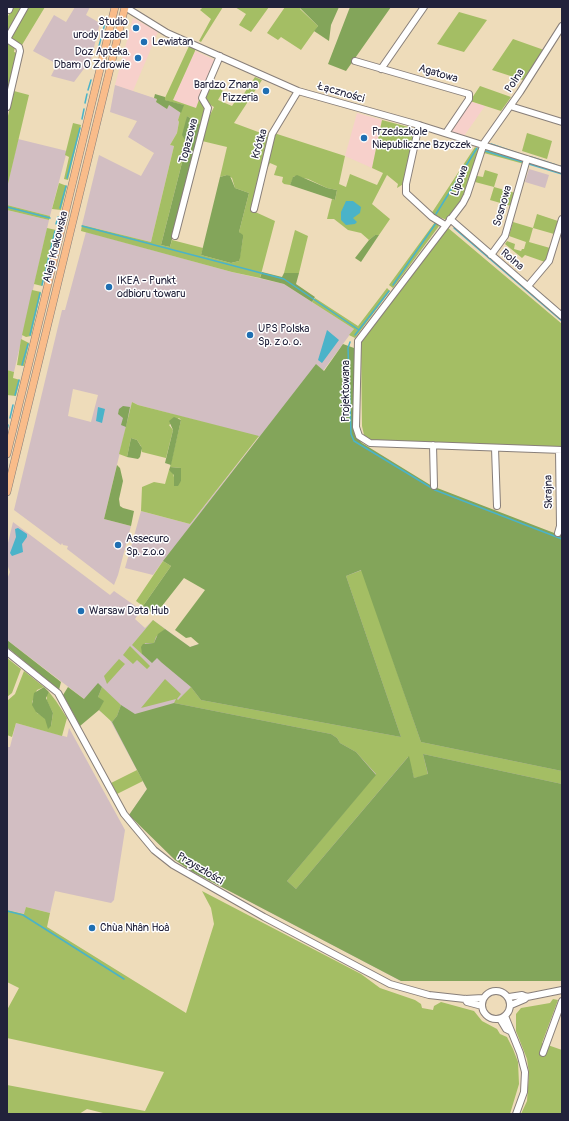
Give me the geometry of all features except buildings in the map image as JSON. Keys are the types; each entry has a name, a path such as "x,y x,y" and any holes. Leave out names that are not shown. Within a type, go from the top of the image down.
{"main road":[{"name":"Aleja Krakowska","path":"7,454 115,7"},
{"name":"Aleja Krakowska","path":"7,492 125,7"}],"street":[{"path":"7,107 20,51 19,47 7,39 25,7"},
{"name":"Łączności","path":"125,7 167,33 298,90 420,125 562,170"},
{"path":"381,69 424,7"},
{"name":"Polna","path":"483,145 562,26"},
{"name":"Topazowa","path":"175,236 208,108 202,98 220,56"},
{"name":"Agatowa","path":"355,61 469,94 470,99 446,133"},
{"name":"Krótka","path":"254,209 272,134 298,90"},
{"path":"510,106 562,122"},
{"path":"420,125 406,184 406,193 428,213 445,225"},
{"name":"Lipowa","path":"450,219 467,195 483,145"},
{"name":"Sosnowa","path":"491,255 505,236 527,159"},
{"name":"Projektowana","path":"450,219 356,344 356,427 359,436 370,443 560,450"},
{"name":"Rolna","path":"450,219 562,316"},
{"path":"528,286 549,261 562,219"},
{"path":"433,445 434,486"},
{"path":"495,448 497,506"},
{"name":"Skrajna","path":"558,533 560,526 560,450"},
{"name":"Przyszłości","path":"7,652 58,693 124,814 154,850 173,865 264,917 390,984 421,993 465,999 483,998"},
{"path":"496,990 504,992 509,997 511,1004 509,1011 503,1017 493,1019 487,1016 482,1006 483,998 489,992 496,990"},
{"path":"511,1004 527,997 562,990"},
{"path":"509,997 522,995 527,997"},
{"name":"Przyszłości","path":"465,999 467,1002 482,1006"},
{"path":"543,1053 562,1001"},
{"path":"503,1017 518,1046 524,1067 525,1086 523,1097 516,1114"}],"shaded area":[{"path":"75,7 90,7 86,15 100,23 89,67 86,66 74,82 51,76 57,64 33,51 54,15 66,22"},
{"path":"133,18 158,32 133,91 115,85"},
{"path":"195,51 217,61 196,108 173,100"},
{"path":"115,85 157,99 156,102 167,108 169,105 181,113 178,120 177,133 170,145 174,146 151,242 82,225 99,155 141,176 154,153 128,137 137,121 110,112"},
{"path":"470,101 485,106 464,136 450,131"},
{"name":"Przedszkole Niepubliczne Bzyczek","path":"357,113 382,120 372,168 345,156"},
{"path":"18,139 67,151 50,216 7,205 7,188"},
{"path":"529,169 549,175 545,188 525,182"},
{"path":"7,210 49,220 14,372 7,370"},
{"path":"86,232 232,272 284,284 354,329 323,371 316,364 349,440 435,496 562,544 562,981 401,981 193,872 175,860 129,815 147,789 109,718 7,640 7,579 10,572 7,564 7,547 13,522 110,595 114,591 141,610 135,619 145,628 153,620 190,647 226,634 233,601 163,561 153,575 125,568 141,511 190,524 259,437 138,405 132,402 104,519 131,526 114,585 67,549 68,546 63,545 62,543 61,545 14,510 62,310 65,310","holes":["73,389 98,395 91,422 68,416"]},
{"path":"16,723 67,737 69,728 125,830 114,900 111,903 55,891 50,913 26,907 25,914 7,910 7,747 10,747"}],"green space":[{"path":"13,7 24,7 7,35 7,18"},
{"path":"28,7 45,7 22,45 10,39"},
{"path":"203,7 223,7 201,42 199,41 211,19 200,10"},
{"path":"235,7 269,7 251,32 239,25 246,14"},
{"path":"285,7 301,7 300,9 318,26 301,50 281,37 278,40 267,33"},
{"path":"339,7 331,25 329,41 314,31 318,26 300,8"},
{"path":"350,7 391,7 346,71 328,64"},
{"path":"459,12 487,20 464,52 437,44"},
{"path":"513,39 544,50 523,80 492,70"},
{"path":"7,42 15,47 14,52 17,53 7,94"},
{"path":"189,46 195,49 195,51 173,100 196,108 200,97 206,111 201,125 187,116 185,141 187,143 161,245 170,247 172,240 203,248 201,255 231,263 239,261 243,238 239,232 249,193 235,188 232,178 227,175 220,177 227,147 202,141 208,119 214,107 207,103 204,98 211,83 223,91 218,100 232,106 240,94 243,95 255,77 262,80 234,123 269,136 251,210 275,221 260,278 232,272 81,231 82,225 151,242 174,146 170,145 177,133 178,120 183,105 164,100"},
{"path":"480,86 511,97 501,111 470,101"},
{"path":"14,91 29,95 7,188 7,120"},
{"path":"155,94 165,97 165,100 184,105 181,113 169,105 167,109 156,102 157,99 154,98"},
{"path":"187,116 201,125 170,247 161,245 187,143 182,135"},
{"path":"382,120 416,129 405,183 397,188 398,184 387,175 372,204 390,219 379,235 375,235 369,240 361,233 348,230 334,219 327,219 332,199 335,200 337,190 327,188 308,179 294,176 290,185 284,184 282,182 283,177 274,175 277,166 270,163 266,171 265,170 274,133 345,156 339,184 346,187 350,174 377,185 383,173 372,168"},
{"path":"73,123 81,125 68,180 64,179 69,157 65,155"},
{"path":"527,133 552,141 547,159 522,151"},
{"path":"475,147 478,149 478,153 463,199 447,220 431,214"},
{"path":"486,149 525,161 524,164 484,153 484,150"},
{"path":"485,170 498,174 494,187 475,182 477,176 483,177"},
{"path":"227,175 230,176 235,188 249,193 239,232 243,235 240,258 239,261 231,263 201,255 220,177"},
{"path":"297,175 327,188 337,190 335,200 290,185 293,177"},
{"path":"59,183 67,186 61,210 52,209"},
{"path":"494,187 515,193 511,206 490,200"},
{"path":"7,205 50,216 49,220 7,210"},
{"path":"537,214 558,221 554,234 533,228"},
{"path":"435,222 439,226 393,288 389,285"},
{"path":"513,222 533,228 529,242 550,248 545,262 525,255 522,258 505,244 507,241 515,244 514,249 521,251 524,249 526,242 509,236"},
{"path":"447,227 562,324 562,448 369,440 364,435 362,426 361,342"},
{"path":"47,228 56,230 42,286 34,284"},
{"path":"295,230 308,236 299,273 284,273"},
{"path":"375,235 379,235 361,262 355,258 369,240"},
{"path":"262,272 282,277 284,273 299,273 296,284 315,297 312,302 284,284 260,278"},
{"path":"387,288 390,291 355,338 349,335 354,329 312,302 315,298 358,326"},
{"path":"32,290 41,292 31,336 26,337 22,335"},
{"path":"21,339 29,343 24,366 17,365"},
{"path":"343,344 354,348 354,431 355,435 362,443 432,486 562,536 562,771 421,742 361,570 346,576 401,737 201,700 191,687 157,658 152,663 142,654 141,647 143,644 154,643 158,634 165,629 190,647 199,644 191,637 186,638 175,630 205,590 184,578 155,615 143,606 171,566 163,561 316,364 324,371"},
{"path":"7,370 14,372 13,378 20,380 16,396 7,395"},
{"path":"132,402 138,405 259,436 190,524 141,511 142,487 154,482 165,484 169,470 173,472 175,483 181,481 181,468 170,467 181,420 179,418 169,425 173,430 166,458 142,452 141,446 137,440 131,438 127,457 119,454"},
{"path":"123,406 130,407 126,427 121,425 123,418 118,414 119,409"},
{"path":"174,417 181,420 171,465 165,463 173,430 169,421"},
{"path":"131,438 137,440 142,448 138,459 127,457"},
{"path":"117,465 120,468 123,481 119,499 120,506 134,511 131,526 104,519"},
{"path":"170,467 181,468 181,481 178,486 174,486 174,475 169,470"},
{"path":"163,561 171,566 143,606 136,601"},
{"path":"362,570 421,742 562,771 562,784 423,754 428,775 414,778 408,757 296,889 287,881 376,774 356,752 340,743 337,738 331,734 174,703 176,699 141,708 165,679 181,694 177,699 178,700 191,687 201,700 401,737 346,576"},
{"path":"153,620 165,629 156,637 154,643 145,643 142,654 132,645"},
{"path":"7,640 61,682 59,690 7,647"},
{"path":"130,646 150,666 147,669 137,660 133,664 123,655"},
{"path":"7,658 21,669 12,693 7,697"},
{"path":"119,659 125,664 107,684 104,676"},
{"path":"24,671 44,687 37,690 32,702 37,713 44,717 51,726 53,713 47,701 47,695 49,692 67,718 62,736 16,723 12,737 7,735 7,701 15,694"},
{"path":"98,683 102,687 98,697 104,701 99,710 80,726 63,695 68,687 84,699"},
{"path":"44,687 49,692 46,698 53,713 51,726 48,729 45,719 36,712 32,705 34,693"},
{"path":"102,687 121,705 117,716 112,722 99,710 100,706 98,697"},
{"path":"174,703 331,734 337,738 340,743 356,752 376,775 287,881 296,889 409,756 414,778 428,774 423,754 562,784 562,981 401,981 193,872 175,860 129,815 147,789 112,722 117,716 121,705 135,714"},
{"path":"137,770 143,781 117,794 111,783"},
{"path":"202,891 361,974 380,988 415,1000 421,1004 422,1008 433,1010 434,1006 441,1002 474,1011 482,1021 497,1029 500,1034 507,1037 518,1062 519,1084 510,1114 107,1114 87,1109 79,1114 7,1114 7,1085 145,1111 164,1072 7,1038 7,1010 19,988 7,982 7,910 24,914 26,907 50,913 47,927 186,1013 214,924 211,908"},
{"path":"553,999 558,1000 542,1043 562,1050 562,1114 521,1114 527,1101 529,1073 527,1059 516,1031 516,1014 521,1008 550,1003"}],"water":[{"path":"346,201 353,201 361,207 360,213 353,218 357,222 355,224 346,225 341,220 341,212"},
{"path":"327,330 339,340 322,363 318,360"},
{"path":"98,407 105,409 102,423 96,421"},
{"path":"18,528 27,534 27,537 22,544 23,552 12,556 10,553 16,537 15,529"}],"waterway":[{"path":"99,46 106,19"},
{"path":"88,90 91,80"},
{"path":"85,103 87,94"},
{"path":"82,119 84,109"},
{"path":"67,178 80,128"},
{"path":"491,144 523,155"},
{"path":"436,214 477,148"},
{"path":"485,151 523,162"},
{"path":"531,157 556,165"},
{"path":"529,164 562,174"},
{"path":"60,208 66,186"},
{"path":"7,207 50,218"},
{"path":"56,224 58,217"},
{"path":"393,285 436,223"},
{"path":"82,226 284,279 359,330"},
{"path":"454,228 562,321"},
{"path":"42,285 55,231"},
{"path":"355,335 389,291"},
{"path":"30,335 40,293"},
{"path":"350,342 348,348 351,434 354,441 435,490 562,539"},
{"path":"22,365 28,344"},
{"path":"15,395 19,380"},
{"path":"10,418 13,405"},
{"path":"7,430 8,425"},
{"path":"7,911 23,915 124,979"}],"place":[{"name":"Studio urody Izabel","path":"136,28"},
{"name":"Lewiatan","path":"144,42"},
{"name":"Doz Apteka. Dbam O Zdrowie","path":"138,58"},
{"name":"Bardzo Znana Pizzeria","path":"266,91"},
{"name":"Przedszkole Niepubliczne Bzyczek","path":"364,138"},
{"name":"IKEA - Punkt odbioru towaru","path":"109,287"},
{"name":"UPS Polska Sp. z o. o.","path":"250,335"},
{"name":"Assecuro Sp. z.o.o","path":"118,545"},
{"name":"Warsaw Data Hub","path":"81,611"},
{"name":"Chùa Nhân Hoà","path":"92,928"}]}
